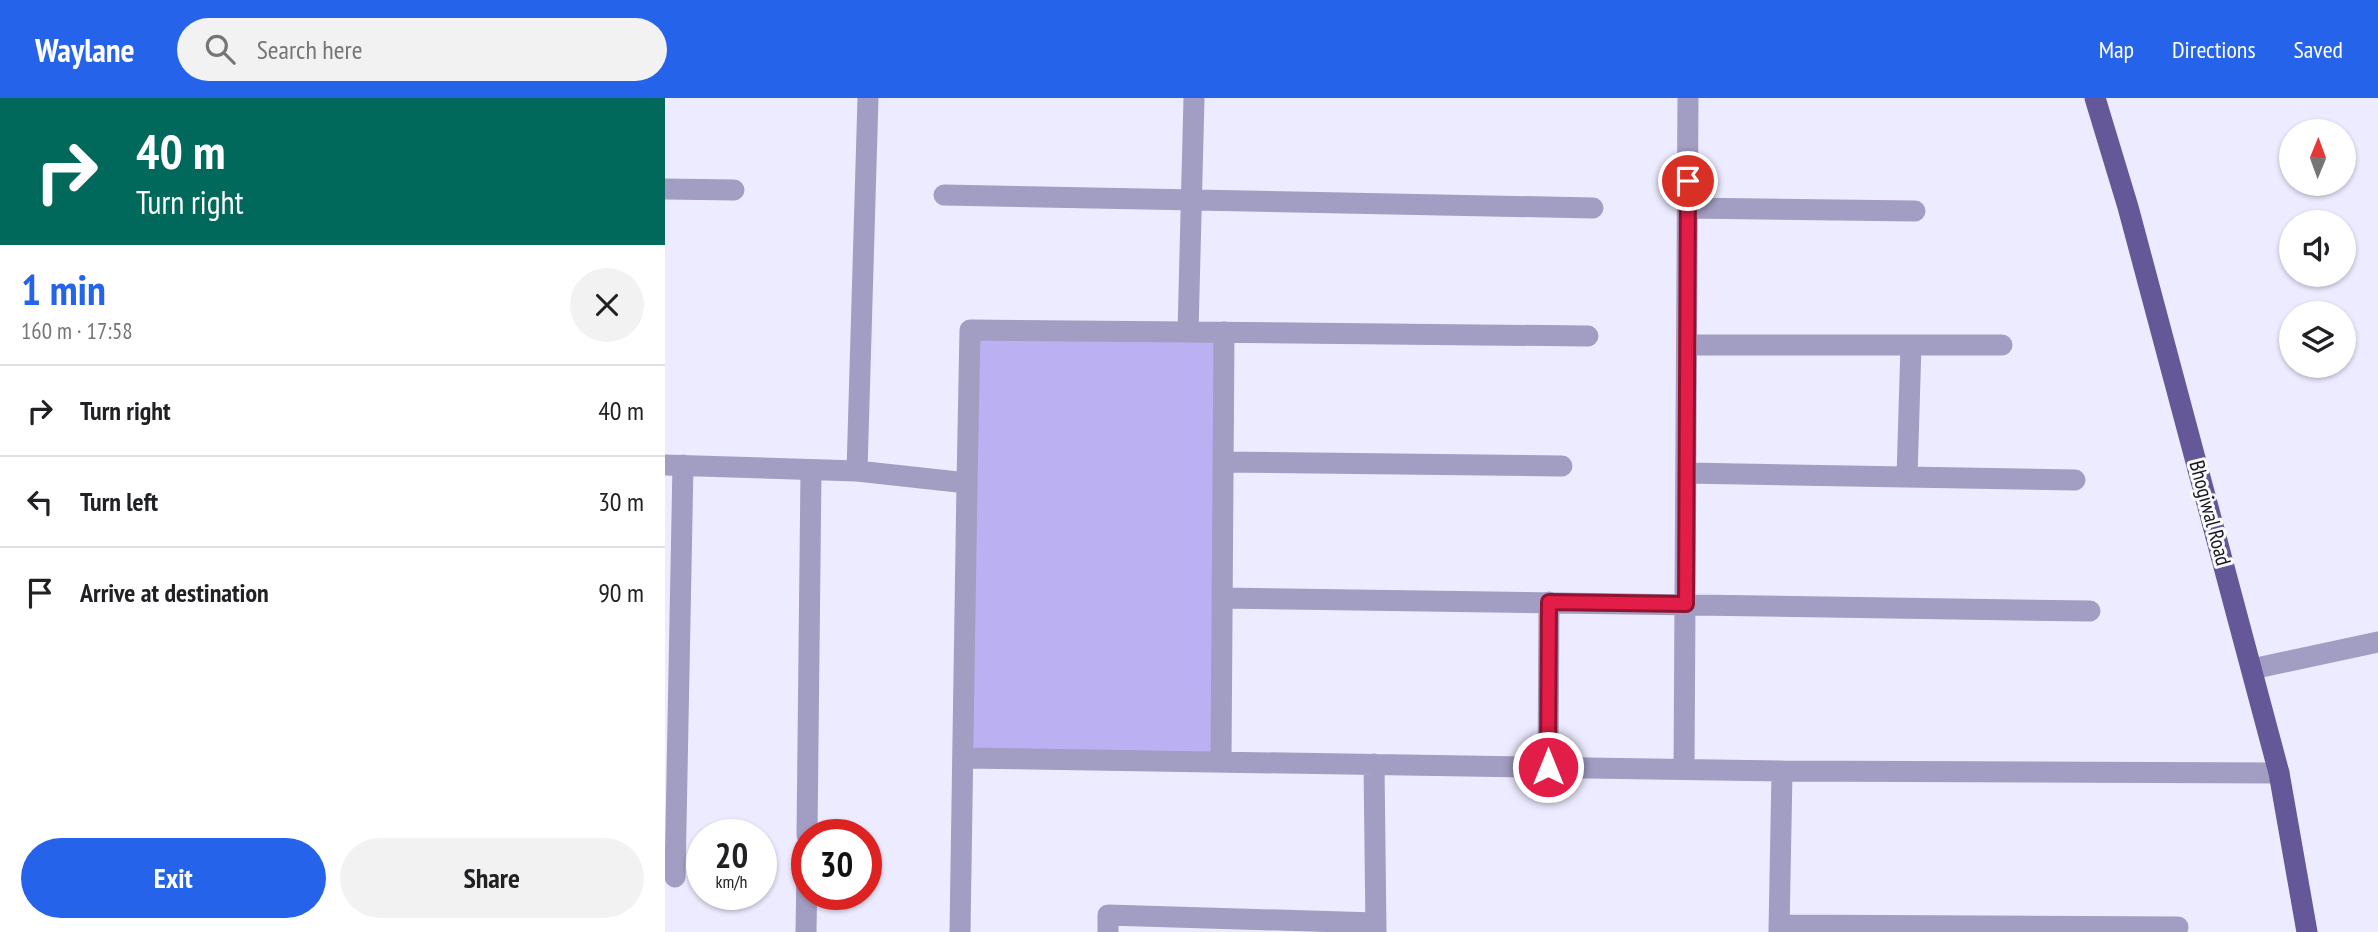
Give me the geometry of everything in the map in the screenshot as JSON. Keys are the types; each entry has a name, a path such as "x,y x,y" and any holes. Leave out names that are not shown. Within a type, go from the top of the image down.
{"main road":[{"name":"Bhogiwal Road","path":"2095,98 2128,208 2279,773 2307,932"}],"street":[{"path":"857,471 867,98"},
{"path":"1188,332 1193,98"},
{"path":"1684,769 1688,98"},
{"path":"665,189 734,190"},
{"path":"944,195 1593,208"},
{"path":"1687,208 1915,211"},
{"path":"960,932 969,330 1588,336"},
{"path":"1221,762 1224,332"},
{"path":"1687,345 2002,345"},
{"path":"1907,477 1911,345"},
{"path":"1223,462 1562,466"},
{"path":"675,877 674,464 857,471 967,483"},
{"path":"807,819 811,470"},
{"path":"1686,473 2074,480"},
{"path":"1222,598 2090,611"},
{"path":"1548,767 1549,602"},
{"path":"2252,669 2378,642"},
{"path":"964,758 1782,771 2279,773"},
{"path":"1108,932 1108,915 1247,925 1376,927 1374,764"},
{"path":"1782,771 1779,928 2178,926"},
{"path":"806,910 806,932"}],"shaded area":[{"path":"970,330 1224,332 1221,762 964,758"}],"route":[{"path":"1548,767 1549,602 1686,604 1688,181"}]}
